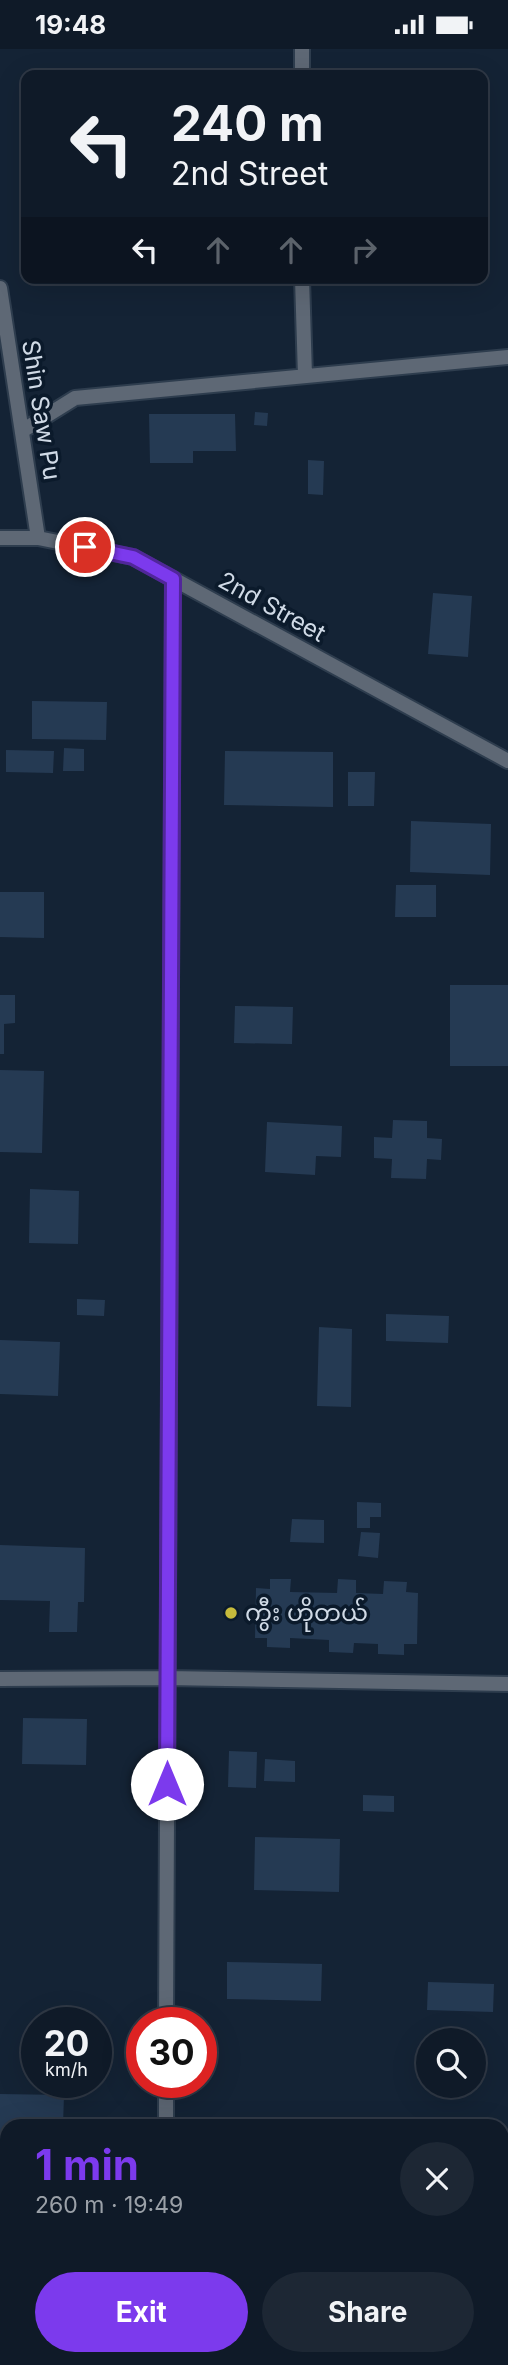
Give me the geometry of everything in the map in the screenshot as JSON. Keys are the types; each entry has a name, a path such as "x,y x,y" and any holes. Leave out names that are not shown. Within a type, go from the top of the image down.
{"street":[{"path":"302,49 302,70"},
{"path":"302,284 304,376"},
{"name":"Shin Saw Pu","path":"0,288 38,538"},
{"path":"22,431 75,398 508,357"},
{"name":"2nd Street","path":"0,538 38,538 133,557 508,761"},
{"path":"166,2007 173,579"},
{"path":"0,1679 167,1678 508,1684"},
{"path":"166,2098 166,2119"}],"building":[{"path":"255,412 268,413 267,426 254,425"},
{"path":"149,414 235,414 236,451 193,451 193,463 150,463"},
{"path":"308,460 324,461 323,495 308,494"},
{"path":"433,593 472,596 468,657 428,654"},
{"path":"32,701 107,702 106,740 32,739"},
{"path":"64,748 84,749 84,771 63,771"},
{"path":"6,750 54,751 53,773 6,772"},
{"path":"225,751 333,752 333,807 224,805"},
{"path":"348,772 375,772 374,806 348,806"},
{"path":"411,821 491,824 490,875 410,872"},
{"path":"396,885 436,885 436,917 395,917"},
{"path":"0,892 44,892 44,938 0,937"},
{"path":"450,985 508,985 508,1066 450,1066"},
{"path":"0,995 15,995 15,1023 4,1024 4,1054 0,1054"},
{"path":"235,1006 293,1007 292,1044 234,1043"},
{"path":"0,1070 44,1071 42,1153 0,1152"},
{"path":"393,1120 427,1121 427,1138 442,1139 441,1160 427,1159 426,1179 391,1178 392,1159 374,1158 374,1137 392,1138"},
{"path":"267,1122 342,1126 341,1157 316,1156 315,1175 265,1172"},
{"path":"30,1189 79,1191 78,1244 29,1243"},
{"path":"77,1299 105,1300 104,1316 77,1315"},
{"path":"386,1314 449,1316 448,1343 386,1341"},
{"path":"319,1327 352,1329 351,1407 317,1406"},
{"path":"0,1340 60,1342 58,1396 0,1394"},
{"path":"357,1502 381,1503 381,1517 370,1517 370,1528 357,1528"},
{"path":"292,1519 324,1520 324,1543 290,1542"},
{"path":"361,1532 380,1533 378,1558 358,1556"},
{"path":"0,1545 85,1548 84,1602 78,1602 77,1632 49,1632 50,1601 0,1600"},
{"path":"270,1579 291,1579 290,1592 337,1593 338,1579 356,1580 356,1593 383,1594 384,1581 407,1582 406,1592 418,1593 417,1644 404,1644 404,1655 378,1654 378,1644 354,1643 353,1653 329,1652 329,1640 290,1638 290,1648 267,1647 267,1638 255,1638 256,1588 270,1589"},
{"path":"23,1718 87,1719 86,1765 22,1764"},
{"path":"229,1751 257,1752 256,1788 228,1787"},
{"path":"265,1759 295,1761 295,1782 264,1781"},
{"path":"363,1795 394,1796 394,1812 363,1811"},
{"path":"255,1837 340,1839 339,1892 254,1890"},
{"path":"227,1962 322,1964 321,2001 227,1999"},
{"path":"428,1982 494,1984 493,2012 427,2010"},
{"path":"0,2094 21,2094 21,2098 64,2098 63,2119 0,2119"},
{"path":"374,2117 406,2118 406,2119"}],"place":[{"name":"ကွီး ဟိုတယ်","path":"231,1613"}],"route":[{"path":"85,547 133,557 173,579 167,1784"}]}
